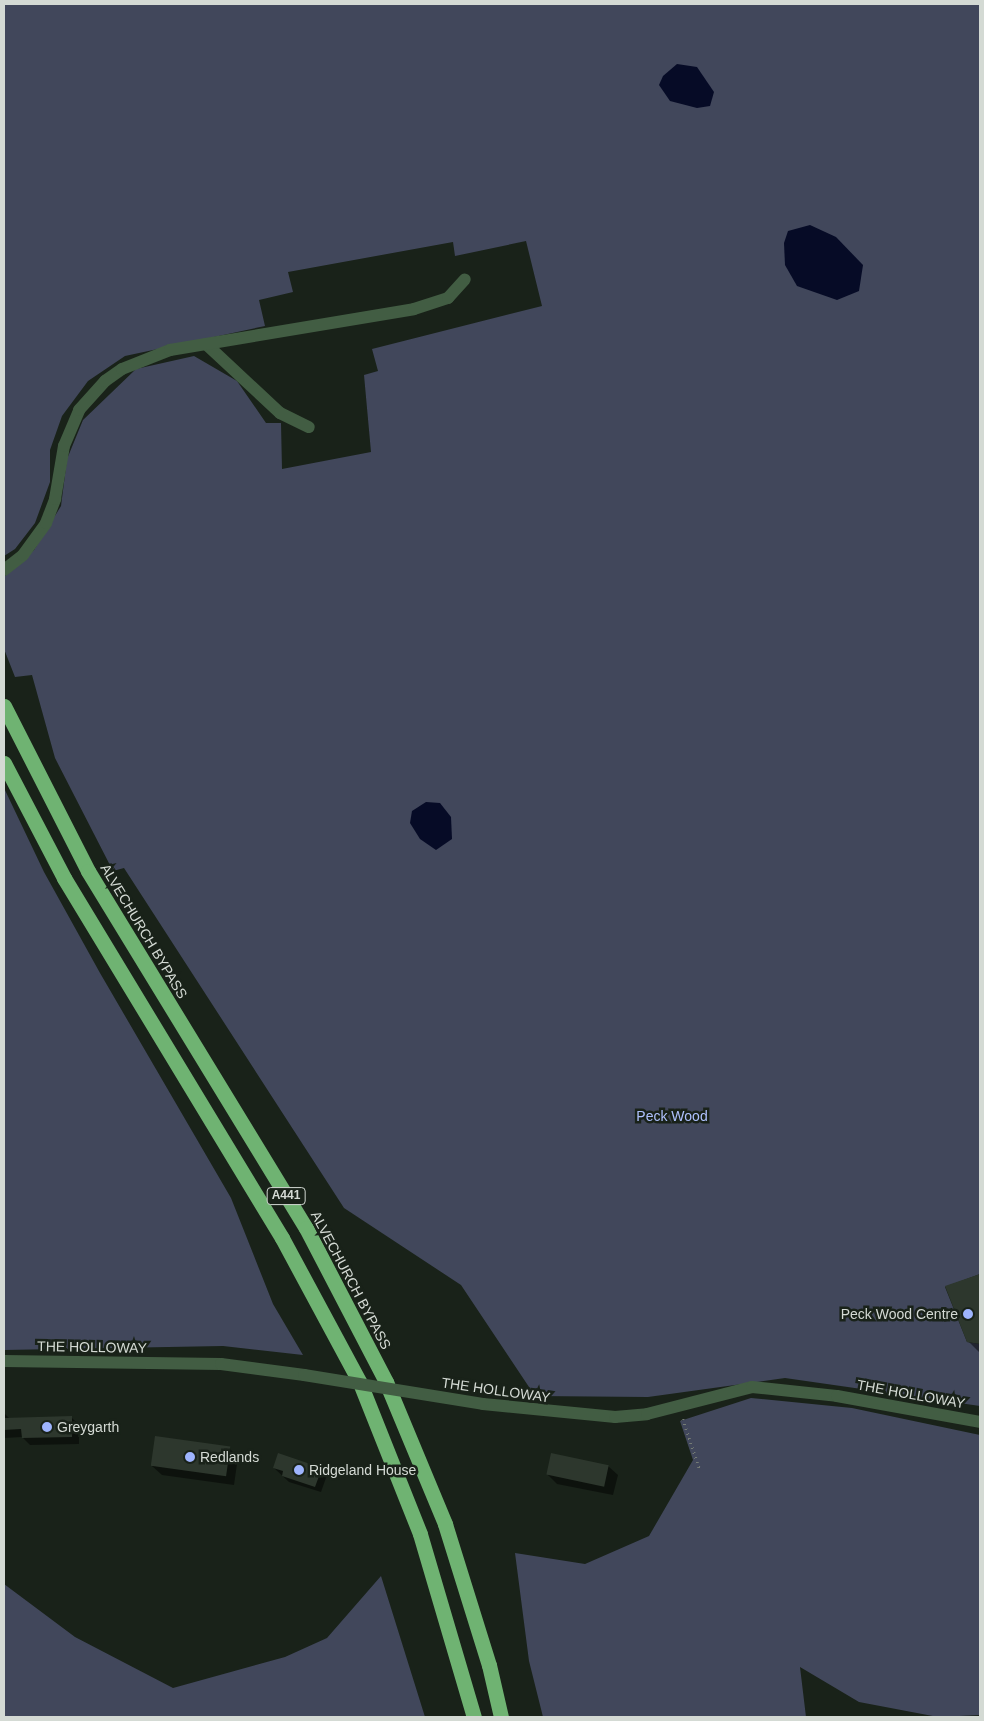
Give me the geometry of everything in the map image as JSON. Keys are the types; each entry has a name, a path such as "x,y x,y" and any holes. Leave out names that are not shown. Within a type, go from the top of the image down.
{"highway":[{"name":"ALVECHURCH BYPASS","path":"4,706 88,870 306,1228 386,1382 445,1524 489,1665 501,1717"},
{"name":"A441","path":"4,763 64,878 282,1238 360,1383 420,1534 474,1717"}],"street":[{"path":"4,570 23,554 46,523 55,500 64,446 70,426 92,394 105,381 145,358 269,332 414,309 448,298 464,279"},
{"path":"206,344 280,413 309,427"},
{"name":"THE HOLLOWAY","path":"4,1361 221,1364 304,1375 483,1404 608,1417 647,1414 736,1389 785,1388 980,1422"}],"path":[{"path":"682,1405 683,1420 700,1470"}],"green space":[{"name":"Peck Wood","path":"4,4 980,4 980,1274 945,1287 967,1342 980,1344 980,1406 785,1378 648,1397 535,1396 461,1285 344,1208 124,868 113,871 55,758 32,675 15,677 4,649 4,577 34,550 61,506 67,459 83,420 136,369 194,356 237,381 266,423 281,423 282,469 371,452 364,375 378,371 372,349 542,306 526,241 455,256 453,242 288,272 293,292 259,300 265,326 125,356 88,381 62,416 50,450 50,482 35,523 15,549 4,556"},
{"path":"4,788 44,872 100,973 231,1198 273,1304 303,1355 223,1346 4,1350"},
{"path":"751,1398 852,1408 980,1435 980,1715 938,1717 859,1702 800,1667 806,1717 543,1717 529,1661 515,1553 585,1564 649,1536 693,1460 680,1421"},
{"path":"381,1576 425,1717 4,1717 4,1584 75,1637 173,1688 285,1657 327,1638"}],"shaded area":[{"path":"677,64 697,67 714,92 710,106 697,108 670,101 659,85 663,76"},
{"path":"810,225 836,237 863,265 859,291 837,300 797,286 785,265 784,243 788,231"},
{"path":"426,802 440,803 451,817 452,839 436,850 420,839 410,823 412,811"}],"building":[{"name":"Peck Wood Centre","path":"980,1274 980,1344 967,1342 945,1286"},
{"name":"Greygarth","path":"72,1416 72,1437 22,1438 21,1429 4,1430 4,1418"},
{"name":"Redlands","path":"155,1436 230,1447 226,1476 151,1466"},
{"name":"Ridgeland House","path":"278,1453 322,1468 315,1487 282,1476 283,1471 273,1468"},
{"path":"551,1453 609,1465 604,1487 546,1475"}],"place":[{"name":"Peck Wood Centre","path":"968,1314"},
{"name":"Greygarth","path":"47,1427"},
{"name":"Redlands","path":"190,1457"},
{"name":"Ridgeland House","path":"299,1470"}]}
